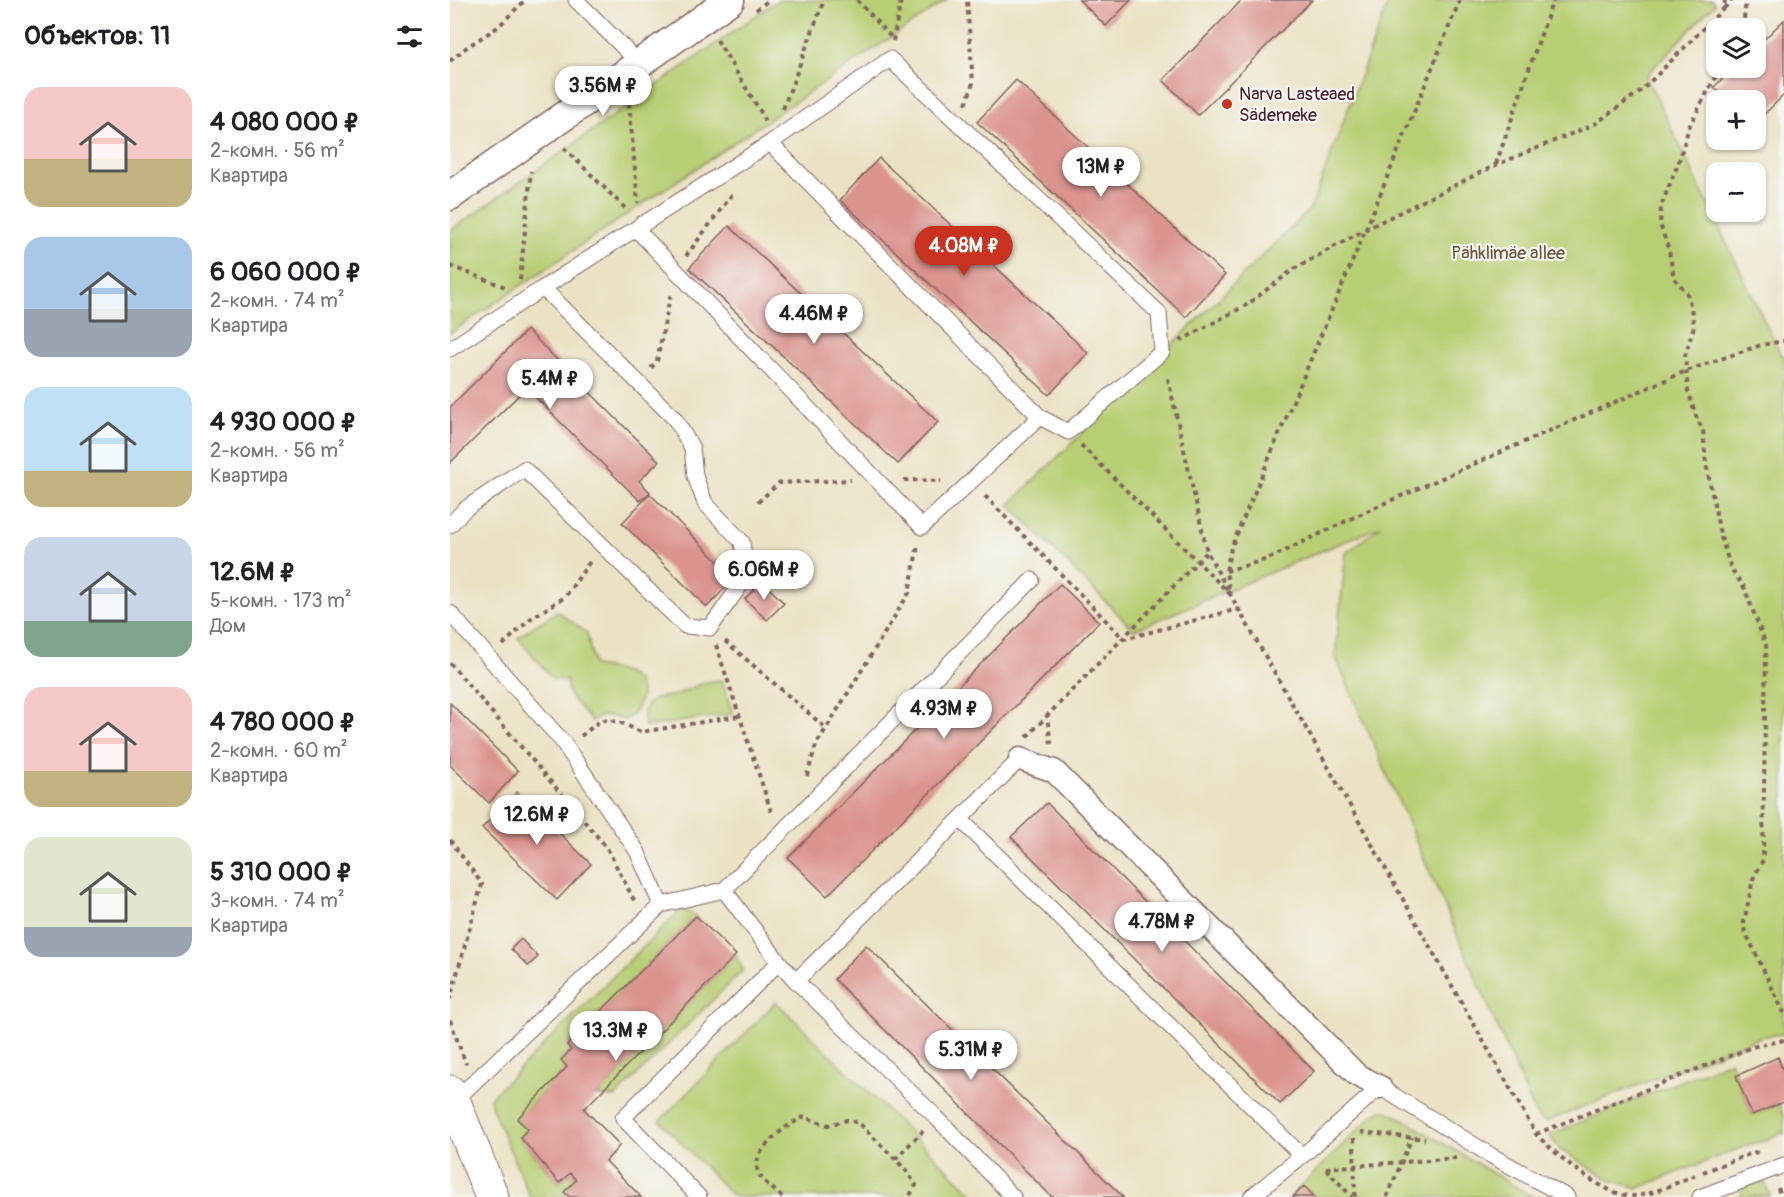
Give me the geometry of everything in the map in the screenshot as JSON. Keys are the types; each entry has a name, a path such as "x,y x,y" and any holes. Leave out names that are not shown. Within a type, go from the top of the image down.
{"main road":[{"path":"452,1096 492,1197"}],"street":[{"path":"450,196 730,0"},
{"path":"1020,759 1054,771 1357,1076 1380,1087"}],"lane":[{"path":"576,0 639,63"},
{"path":"450,349 640,224 770,143 890,59 1159,313 1162,352 1068,432 1040,417 770,143"},
{"path":"640,224 639,232 922,527 1040,417"},
{"path":"450,525 465,508 524,469 686,626 710,628 747,576 742,542 705,503 695,476 692,448 675,419 543,288"},
{"path":"452,1096 661,905 724,890 1032,580"},
{"path":"450,613 567,748 637,851 661,905"},
{"path":"796,981 1020,759"},
{"path":"960,819 1305,1153"},
{"path":"724,890 796,981 936,1117 1013,1197"},
{"path":"699,1197 623,1118 779,962"},
{"path":"1251,1197 1380,1087 1492,1156 1567,1197"},
{"path":"1700,1197 1784,1165"}],"path":[{"path":"450,61 498,27 525,0"},
{"path":"857,0 893,40"},
{"path":"890,59 901,0"},
{"path":"958,124 973,83 967,0"},
{"path":"1230,594 1226,571 1231,548 1460,0"},
{"path":"1496,165 1553,0"},
{"path":"1724,8 1725,0"},
{"path":"1732,0 1642,90 1595,124 1496,165 1366,229 1294,269 1248,304 1162,352 1207,552 1536,1134 1558,1156 1601,1185 1620,1194 1632,1196 1647,1193 1755,1152"},
{"path":"1744,18 1746,0"},
{"path":"703,19 763,116 770,143"},
{"path":"1715,78 1689,127 1678,164 1661,206 1660,224 1669,251 1674,278 1687,293 1691,308 1694,326 1685,356 1688,391 1703,430 1706,463 1720,534 1731,568 1744,587 1767,645 1763,860 1753,879 1743,927 1784,1013"},
{"path":"628,99 640,224"},
{"path":"561,146 640,224"},
{"path":"450,266 519,291 531,167"},
{"path":"1226,571 1268,560 1380,506 1686,371 1761,345 1784,341"},
{"path":"1068,432 1230,594"},
{"path":"758,502 779,483 877,480 971,482 1124,639"},
{"path":"795,818 816,745 909,593 922,527"},
{"path":"490,659 530,619 565,597 602,544"},
{"path":"1054,771 1047,716 1207,552"},
{"path":"1124,639 1238,609"},
{"path":"710,628 779,835"},
{"path":"710,628 826,729"},
{"path":"450,663 607,848 644,920"},
{"path":"567,748 601,720 617,721 640,732 740,716"},
{"path":"450,840 482,884 450,999"},
{"path":"1536,1134 1752,1047 1784,1040"},
{"path":"782,1197 758,1174 756,1160 762,1149 792,1123 804,1117 828,1125 847,1120 859,1124 905,1169 916,1185 909,1197"},
{"path":"895,1159 936,1117"},
{"path":"1387,1197 1416,1130"},
{"path":"1354,1197 1354,1131 1432,1140"},
{"path":"1305,1153 1326,1168 1354,1197"},
{"path":"1326,1168 1464,1158"}],"green space":[{"path":"778,0 947,0 450,333 450,231"},
{"name":"Pähklimäe allee","path":"1389,0 1712,0 1715,4 1646,76 1706,200 1706,222 1717,222 1781,355 1784,355 1784,1034 1763,1036 1545,1122 1536,1115 1335,656 1346,553 1381,526 1134,630 1009,505 1311,208"},
{"path":"557,611 587,633 594,666 626,673 639,684 640,701 634,712 625,720 604,716 591,721 569,695 566,680 553,679 518,638"},
{"path":"722,680 733,714 645,727 645,709 654,699 675,695 704,683"},
{"path":"682,909 696,916 567,1045 571,1050 561,1060 567,1067 517,1119 528,1129 520,1138 559,1183 570,1173 576,1180 565,1191 570,1197 530,1197 492,1108 490,1098"},
{"path":"736,955 743,970 615,1097 597,1096"},
{"path":"776,1002 976,1197 734,1197 660,1121"},
{"path":"1730,1061 1752,1115 1779,1104 1784,1116 1784,1134 1780,1133 1765,1141 1751,1144 1638,1188 1610,1180 1560,1150 1549,1135"},
{"path":"1380,1111 1387,1111 1401,1118 1533,1197 1290,1197 1373,1115"},
{"path":"1765,1182 1770,1196 1741,1197 1741,1190 1748,1185"}],"building":[{"path":"1079,0 1131,0 1106,26"},
{"path":"1242,0 1312,0 1198,115 1163,80"},
{"path":"1784,20 1784,95 1766,112 1766,90 1717,90 1714,87 1723,78 1766,78 1766,37"},
{"path":"1016,80 1225,275 1186,317 977,122"},
{"path":"879,158 1088,353 1049,395 840,200"},
{"path":"729,226 938,422 898,464 689,268"},
{"path":"527,330 659,461 639,481 650,492 640,501 526,388 450,463 450,407"},
{"path":"650,494 735,578 707,607 622,523"},
{"path":"762,581 784,603 767,620 745,599"},
{"path":"1060,584 1099,622 827,896 788,858"},
{"path":"450,703 518,771 489,803 450,765"},
{"path":"517,792 591,864 557,900 482,828"},
{"path":"1047,803 1314,1071 1280,1104 1011,837"},
{"path":"696,916 736,955 584,1109 620,1145 606,1161 641,1197 570,1197 564,1192 576,1180 570,1173 559,1183 520,1137 528,1129 517,1119 567,1067 561,1060 571,1050 567,1045"},
{"path":"521,939 538,957 528,966 511,949"},
{"path":"866,945 1123,1197 1052,1197 834,979"},
{"path":"1778,1057 1784,1074 1784,1102 1752,1115 1736,1076"},
{"path":"1304,1186 1315,1197 1293,1197"}],"place":[{"name":"Narva Lasteaed Sädemeke","path":"1227,104"}]}
